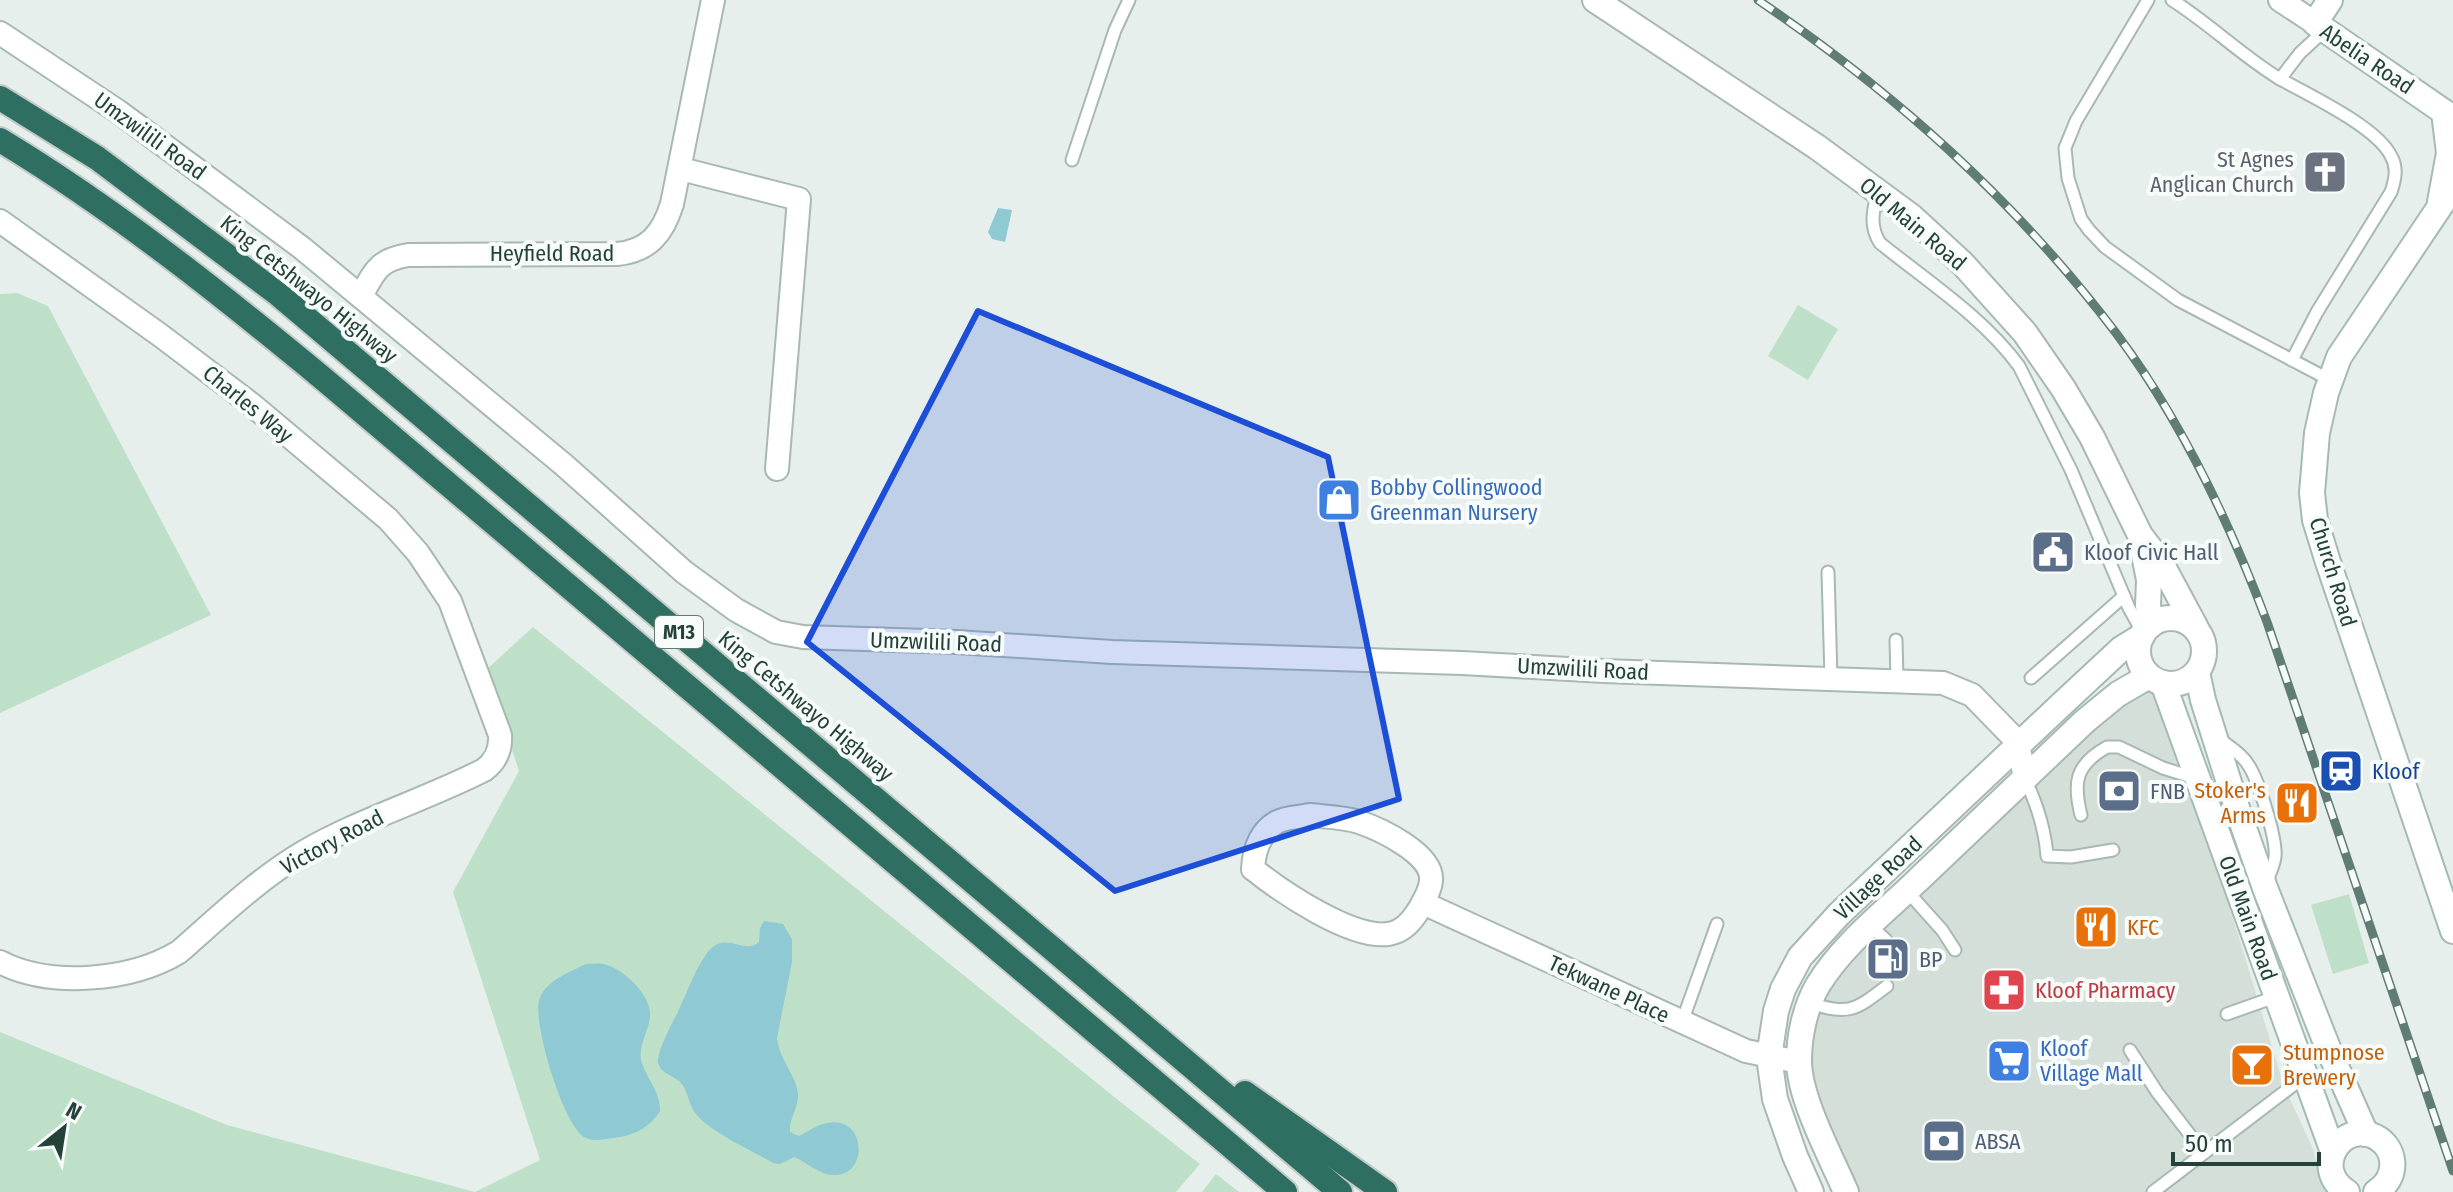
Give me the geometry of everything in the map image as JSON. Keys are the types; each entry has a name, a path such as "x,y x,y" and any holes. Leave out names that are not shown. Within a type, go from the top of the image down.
{"highway":[{"path":"0,78 97,158"},
{"name":"King Cetshwayo Highway","path":"0,98 97,158 278,294 1340,1192"},
{"name":"M13","path":"0,140 77,190 183,266 315,371 1285,1192"},
{"path":"1112,1000 1385,1192"}],"street":[{"name":"Heyfield Road","path":"361,296 376,268 394,258 408,255 617,254 636,250 651,242 664,227 681,169 713,0"},
{"name":"Old Main Road","path":"1595,0 1817,147 1912,217 1962,263 2025,333 2082,418 2140,535 2160,561 2196,628"},
{"name":"Abelia Road","path":"2280,0 2448,115"},
{"path":"2320,26 2330,0"},
{"name":"Umzwilili Road","path":"0,33 167,146 302,248 564,465 684,572 747,617 788,635 1112,652 1943,683 1972,695 2018,744"},
{"path":"2438,208 2449,153 2448,115"},
{"path":"681,169 799,199 777,469"},
{"name":"Church Road","path":"2453,187 2339,357 2320,412 2312,475 2313,509 2338,591 2453,931"},
{"name":"Charles Way","path":"0,221 239,395 379,511 418,553 450,601 459,623"},
{"name":"Old Main Road","path":"2140,535 2149,580 2145,631"},
{"path":"2170,618 2188,622 2196,628 2204,645 2202,664 2197,672 2182,682 2156,679 2140,661 2139,644 2145,631 2170,618"},
{"name":"Victory Road","path":"0,962 29,975 59,978 115,974 164,960 179,952 261,881 305,852 365,822 460,782 490,765 499,752 500,735 459,623"},
{"name":"Village Road","path":"1811,1192 1775,1099 1769,1057 1776,1011 1783,989 1800,957 1839,914 2018,744 2121,649 2145,631"},
{"name":"Old Main Road","path":"2197,672 2214,735 2265,888 2328,1048 2366,1134"},
{"name":"Old Main Road","path":"2156,679 2198,779 2333,1152 2331,1172 2343,1191"},
{"name":"Village Road","path":"1846,1192 1811,1110 1799,1062 1809,1003 1828,970 1878,932 1907,891 2093,714 2118,694 2156,679"},
{"path":"2018,744 2025,778"},
{"path":"1310,815 1358,821 1411,848 1428,866 1431,880 1423,903 1401,932 1385,935 1331,920 1253,869 1259,840 1278,822 1310,815"},
{"name":"Tekwane Place","path":"1423,903 1746,1051 1799,1062"},
{"path":"2333,1152 2346,1137 2366,1134 2376,1137 2385,1144 2393,1164 2388,1186"}],"lane":[{"path":"1072,160 1115,30 1129,0"},
{"path":"2148,0 2076,121 2065,148 2074,202 2089,230 2105,247 2178,300 2331,380"},
{"path":"2172,0 2262,68 2342,114 2379,140 2391,155 2396,172 2391,192 2317,312 2292,360"},
{"path":"2280,79 2320,26"},
{"path":"1878,191 1872,215 1874,231 1880,243 1964,310 2019,366 2071,470 2124,596 2145,631"},
{"path":"1828,572 1831,678"},
{"path":"2031,678 2124,596"},
{"path":"1896,640 1897,680"},
{"path":"2081,815 2076,794 2078,774 2107,747 2119,747 2163,768 2198,779"},
{"path":"2025,778 2046,838 2047,856 2071,857 2113,850"},
{"path":"1907,891 1942,930 1955,950"},
{"path":"1682,1022 1717,924"},
{"path":"1809,1003 1832,1010 1851,1010 1887,986"},
{"path":"2227,1014 2275,997"},
{"path":"2130,1050 2157,1092 2204,1153"},
{"path":"2153,1192 2304,1077"}],"highlighted area":[{"path":"978,311 1328,457 1399,799 1115,891 807,642"}],"shaded area":[{"path":"2142,692 2157,692 2167,701 2284,1086 2313,1149 2321,1183 2327,1192 1852,1192 1807,1078 1809,1031 1833,974 2101,714"}],"green space":[{"path":"17,293 48,306 211,615 0,713 0,294"},
{"path":"1798,305 1838,329 1808,380 1768,356"},
{"path":"533,627 1200,1164 1176,1192 475,1192 540,1160 453,892 519,771 486,670"},
{"path":"2349,894 2369,963 2333,974 2311,905"},
{"path":"0,1032 227,1125 475,1192 0,1192"},
{"path":"1216,1174 1239,1192 1202,1192"}],"water":[{"path":"998,208 1012,210 1005,242 992,239 988,232"},
{"path":"764,921 783,924 792,939 792,962 777,1038 798,1094 790,1132 799,1136 827,1123 840,1123 850,1128 859,1146 858,1157 845,1173 823,1173 794,1157 780,1164 773,1163 732,1141 703,1121 693,1110 683,1085 659,1066 664,1041 704,957 720,943 748,946 759,942"},
{"path":"586,964 604,964 619,971 645,997 650,1018 641,1048 641,1060 660,1104 660,1111 643,1128 626,1136 602,1140 584,1137 567,1114 551,1073 538,1013 539,1001 546,988 558,978"}],"railway":[{"path":"1758,0 1858,73 1995,194 2077,284 2140,366 2162,401 2220,509 2267,622 2453,1171"}],"place":[{"name":"St Agnes Anglican Church","path":"2325,172"},
{"name":"Bobby Collingwood Greenman Nursery","path":"1339,500"},
{"name":"Kloof Civic Hall","path":"2053,552"},
{"name":"Kloof","path":"2341,771"},
{"name":"FNB","path":"2119,791"},
{"name":"Stoker's Arms","path":"2297,803"},
{"name":"KFC","path":"2096,927"},
{"name":"BP","path":"1888,959"},
{"name":"Kloof Pharmacy","path":"2004,990"},
{"name":"Kloof Village Mall","path":"2009,1061"},
{"name":"Stumpnose Brewery","path":"2252,1065"},
{"name":"ABSA","path":"1944,1141"}]}
